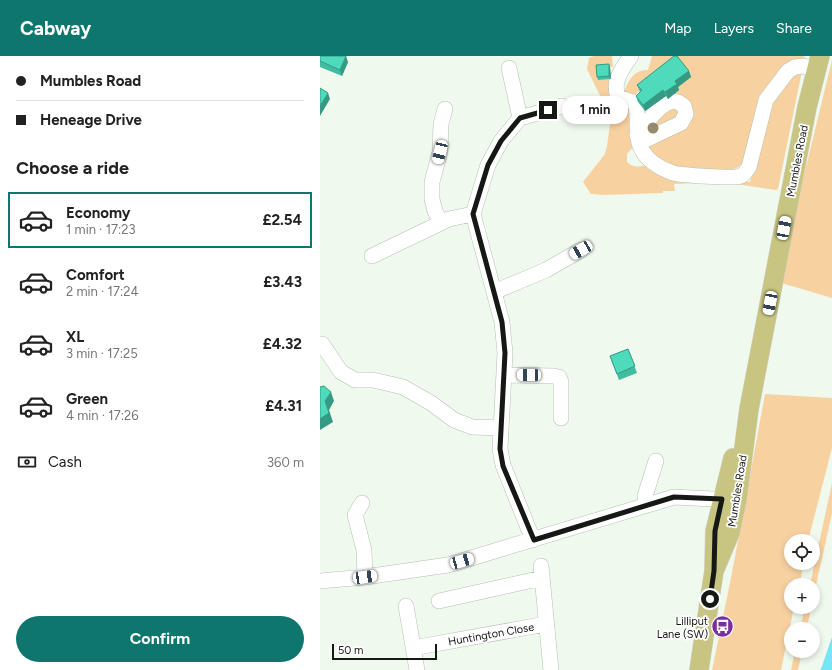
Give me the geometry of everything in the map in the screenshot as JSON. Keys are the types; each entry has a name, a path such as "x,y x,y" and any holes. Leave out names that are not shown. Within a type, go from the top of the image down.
{"main road":[{"name":"Mumbles Road","path":"699,670 714,571 715,531 730,500 730,468 749,409 807,107 818,62"}],"street":[{"path":"631,56 618,74 616,92 618,97 633,102 636,106 638,139 642,151 648,158 660,167 674,173 720,176 740,176 745,173 749,167 766,100 788,71 795,67 818,62"},
{"path":"508,68 520,118"},
{"path":"534,540 503,466 500,449 505,353 502,322 473,214 488,165 501,141 520,118 562,106"},
{"path":"441,223 435,211 432,199 432,182 440,152 441,124 445,109"},
{"path":"372,256 449,219 473,214"},
{"path":"494,292 546,270 581,250"},
{"path":"320,344 322,344 341,372 355,380 373,380 403,387 431,403 454,420 472,427 501,428"},
{"path":"504,375 559,377 562,382 561,418"},
{"path":"647,504 644,496 656,461"},
{"path":"320,581 365,577 448,565 674,497 730,500"},
{"path":"362,503 355,515 364,550 365,577"},
{"name":"Huntington Close","path":"440,601 542,572 551,670"},
{"path":"406,606 416,670"},
{"name":"Huntington Close","path":"413,648 546,624"}],"shaded area":[{"path":"594,56 612,56 613,67 597,68 598,80 611,79 630,105 634,146 627,154 627,162 629,164 636,166 647,165 722,179 750,182 768,102 790,74 802,71 778,189 776,190 722,182 674,184 675,191 663,191 663,193 591,194 583,182 605,154 611,118 587,69 589,58"},
{"path":"652,56 675,56 672,66 634,95 622,97 631,78 642,70 648,70"},
{"path":"678,56 805,57 803,63 791,66 743,163 739,167 733,169 710,170 682,168 669,165 658,158 644,142 686,122 672,95 677,88"},
{"path":"832,60 832,298 778,282"},
{"path":"672,106 682,114 648,137 645,131"},
{"path":"765,394 832,398 832,448 810,534 784,534 784,570 802,570 801,578 784,578 784,614 793,614 791,622 784,622 784,655 781,670 712,670 732,573"},
{"path":"832,483 832,513 820,567 820,539"},
{"path":"813,570 819,570 818,578 812,578"},
{"path":"803,614 810,614 808,622 802,622"},
{"path":"794,658 801,658 798,670 791,670"}],"water":[{"path":"832,637 832,670 820,670 821,669"}],"building":[{"path":"320,56 346,56 340,70 320,61"},
{"path":"674,56 677,56 689,71 675,81 677,84 665,92 663,90 643,105 636,96 642,90 637,85"},
{"path":"609,64 609,76 597,77 596,65"},
{"path":"320,88 328,93 320,106"},
{"path":"628,349 635,366 617,374 610,356"},
{"path":"324,386 331,392 325,401 329,413 320,419 320,387"}],"place":[{"name":"Lilliput Lane (SW)","path":"723,627"}],"route":[{"path":"548,110 520,118 501,141 488,165 473,214 502,322 505,353 500,449 503,466 534,540 647,504 674,497 722,499 715,531 714,571 710,599"}]}
